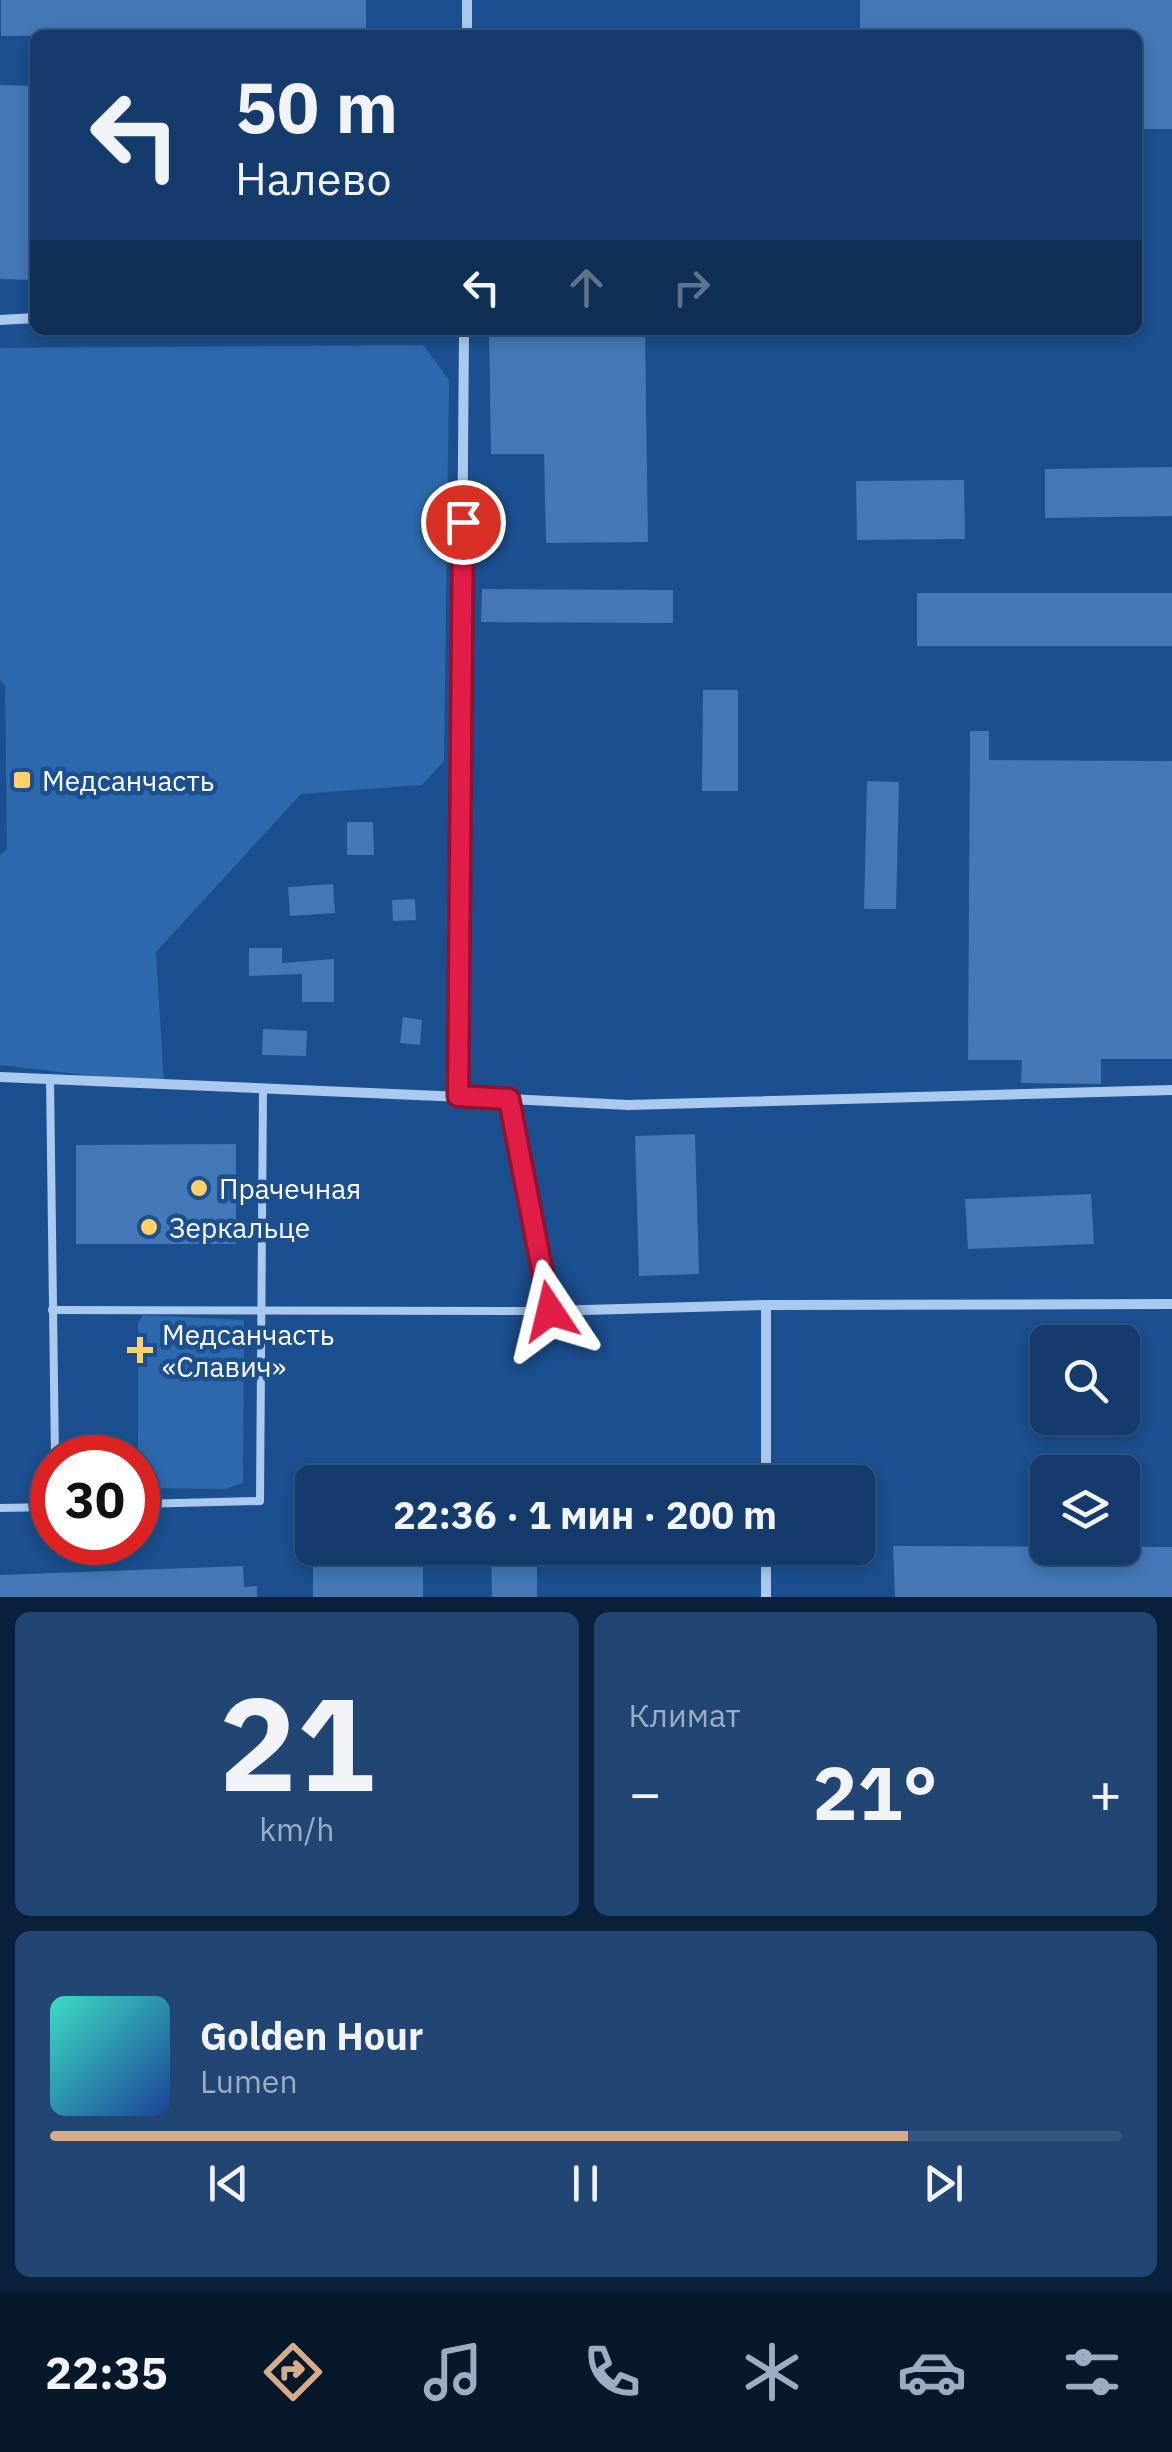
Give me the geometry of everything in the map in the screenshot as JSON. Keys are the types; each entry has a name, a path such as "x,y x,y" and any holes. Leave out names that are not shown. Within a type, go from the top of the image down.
{"street":[{"path":"467,0 467,30"},
{"path":"0,320 30,318"},
{"path":"458,1096 464,335"},
{"path":"0,1077 628,1105 1172,1090"},
{"path":"509,1099 550,1311 766,1305 1172,1304"},
{"path":"766,1305 766,1465"},
{"path":"766,1565 766,1597"}],"lane":[{"path":"50,1079 55,1435"},
{"path":"160,1503 260,1501 262,1088"},
{"path":"52,1310 550,1311"},
{"path":"0,1508 30,1507"}],"shaded area":[{"path":"423,345 449,380 444,761 422,785 301,794 156,952 164,1084 0,1065 0,855 7,849 5,686 0,680 0,348"},
{"path":"143,1315 244,1320 243,1483 226,1489 160,1488 160,1435 138,1435 138,1323"}],"building":[{"path":"1,0 366,0 366,30 30,30 30,36 1,36"},
{"path":"860,0 1172,0 1172,129 1142,129 1142,30 860,30"},
{"path":"0,85 30,86 30,280 0,279"},
{"path":"489,335 645,335 648,542 546,543 544,454 491,454"},
{"path":"1172,467 1172,516 1045,518 1045,469"},
{"path":"964,480 965,539 857,540 856,481"},
{"path":"482,589 673,590 673,623 481,622"},
{"path":"917,593 1172,593 1172,646 917,646"},
{"path":"703,690 738,690 738,791 702,791"},
{"path":"970,731 989,731 989,760 1172,761 1172,1059 1101,1059 1101,1084 1021,1083 1022,1060 968,1060"},
{"path":"867,781 899,782 896,909 864,909"},
{"path":"347,822 373,822 374,855 347,855"},
{"path":"333,884 335,913 290,916 288,887"},
{"path":"415,899 416,920 393,921 392,900"},
{"path":"249,948 282,948 282,963 334,959 334,1002 302,1002 302,974 249,976"},
{"path":"403,1017 422,1020 420,1045 400,1043"},
{"path":"263,1029 307,1031 306,1056 262,1055"},
{"path":"695,1134 699,1274 639,1276 635,1136"},
{"path":"236,1144 236,1244 76,1244 76,1145"},
{"path":"1091,1194 1094,1244 968,1249 965,1199"},
{"path":"893,1546 1030,1546 1030,1565 1140,1565 1140,1547 1172,1547 1172,1597 895,1597"},
{"path":"313,1565 423,1565 423,1597 313,1597"},
{"path":"491,1565 537,1565 537,1597 492,1597"},
{"path":"243,1566 244,1587 257,1586 257,1597 0,1597 0,1575"}],"place":[{"name":"Медсанчасть","path":"22,780"},
{"name":"Прачечная","path":"199,1188"},
{"name":"Зеркальце","path":"149,1227"},
{"name":"Медсанчасть «Славич»","path":"140,1350"}],"route":[{"path":"463,522 458,1096 509,1099 550,1311"}]}
